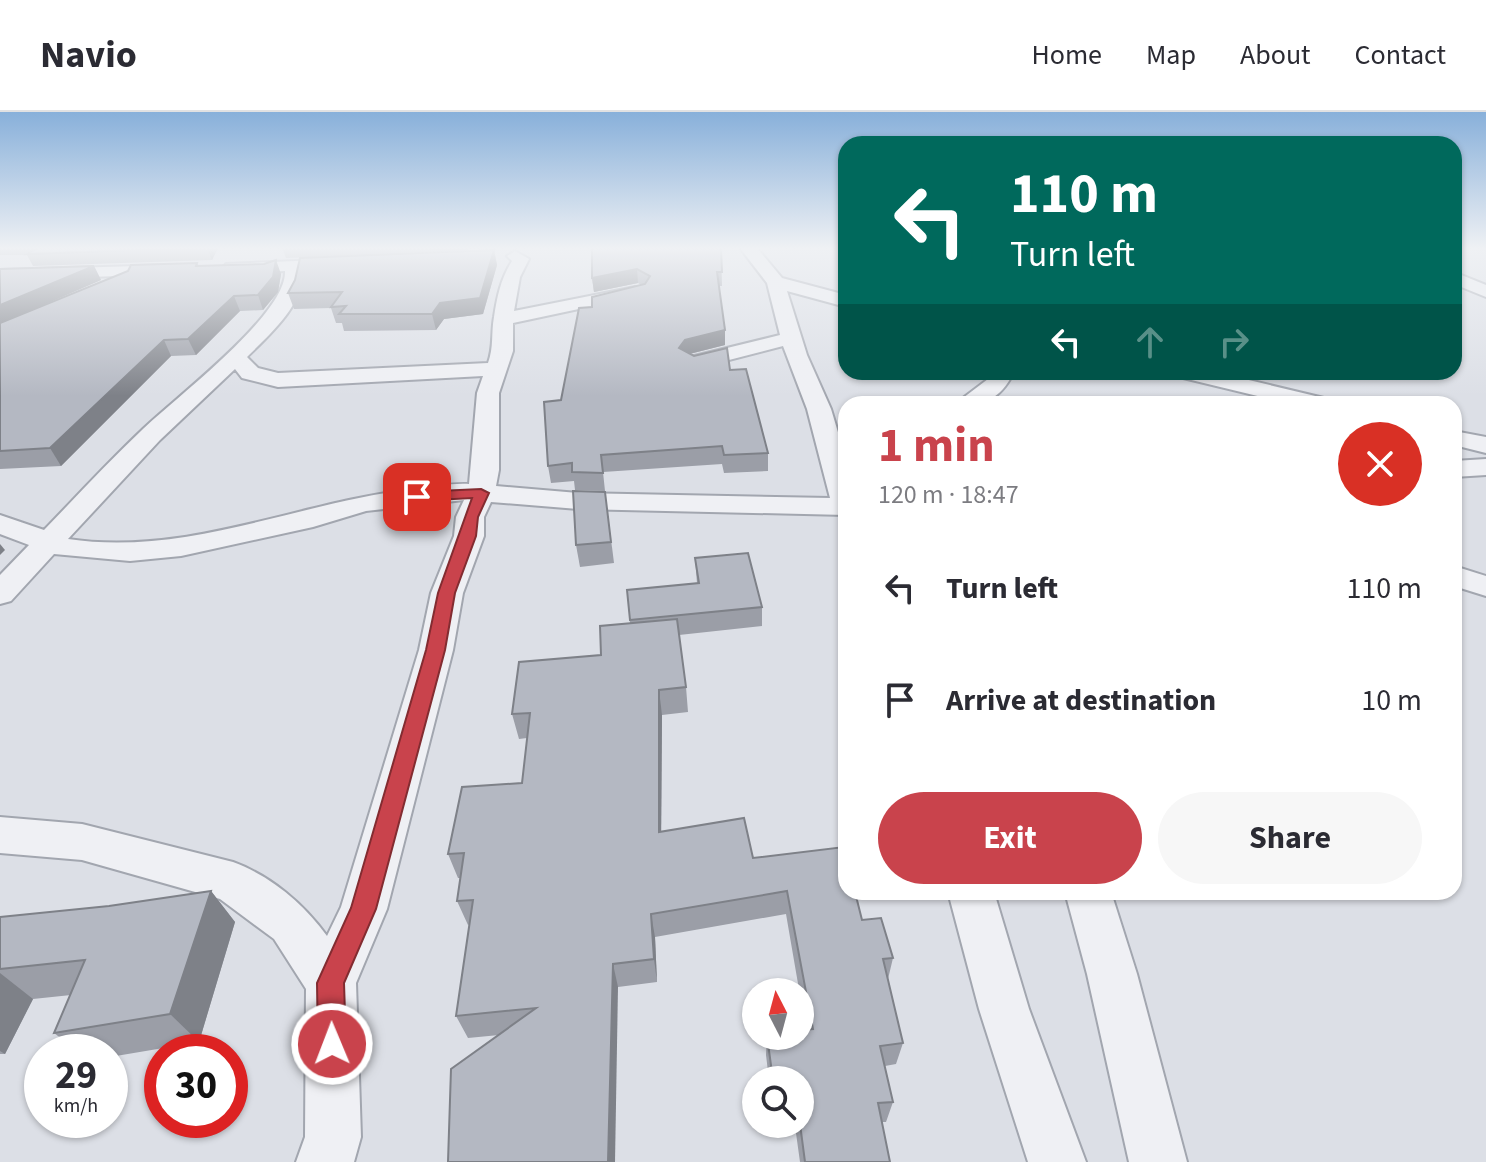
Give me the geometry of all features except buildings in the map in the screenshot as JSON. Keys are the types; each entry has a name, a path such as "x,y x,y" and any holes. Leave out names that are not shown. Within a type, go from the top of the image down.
{"street":[{"path":"0,594 150,436 235,357 287,297"},
{"path":"325,1162 333,1137 331,983 364,909 436,650 447,593 469,536 470,517 481,493 486,470 488,393 503,351 503,319 507,297"},
{"path":"503,319 619,297"},
{"path":"780,297 804,378 819,409 838,477"},
{"path":"694,363 791,338"},
{"path":"235,357 250,373 278,380 497,369"},
{"path":"978,396 999,380"},
{"path":"1220,380 1287,396"},
{"path":"1462,440 1486,445"},
{"path":"1462,468 1486,467"},
{"path":"0,524 66,548 104,551 181,547 313,518 363,503 481,493 578,501 838,506"},
{"path":"1462,578 1486,586"},
{"path":"0,835 82,842 233,882 291,924 331,983"},
{"path":"973,900 1004,1009 1057,1162"},
{"path":"1090,900 1112,974 1158,1162"}],"route":[{"path":"332,1044 331,983 364,909 436,650 447,593 469,536 470,517 481,493 417,497"}]}
